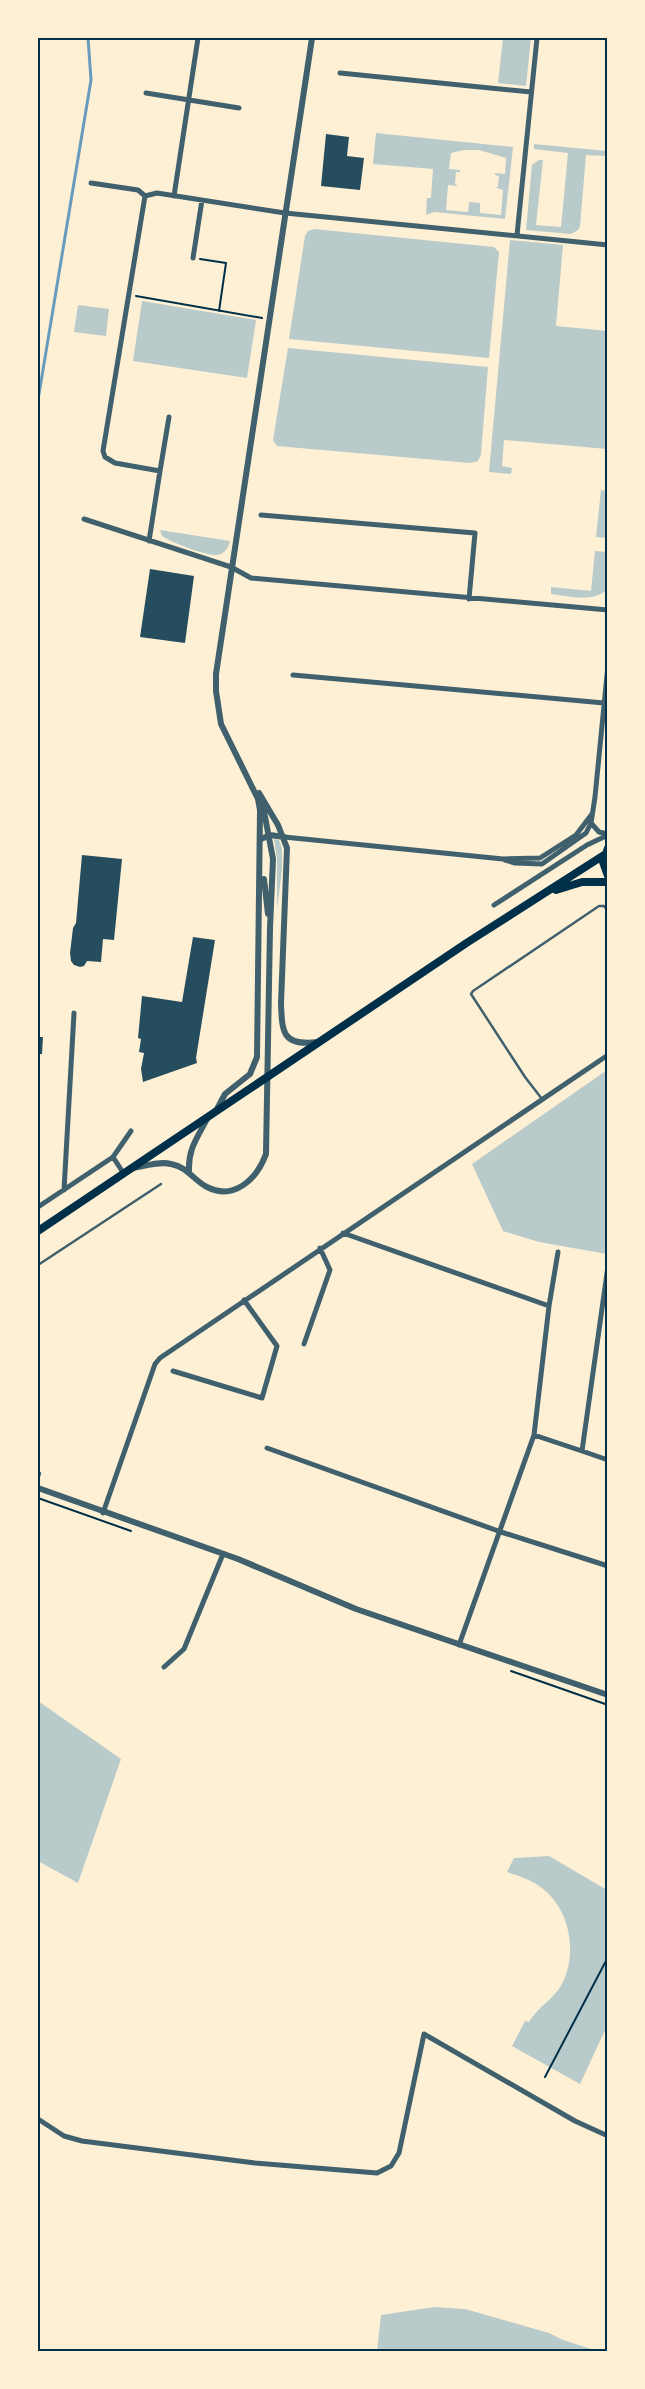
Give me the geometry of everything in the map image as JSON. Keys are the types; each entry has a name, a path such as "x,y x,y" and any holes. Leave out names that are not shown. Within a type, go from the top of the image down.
{"main road":[{"path":"606,852 603,868 608,876"},
{"path":"38,1231 606,852"},
{"path":"547,892 582,882 608,882"}],"street":[{"path":"174,196 198,38"},
{"path":"189,1171 188,1156 191,1148 225,1094 250,1074 257,1057 261,856 260,810 252,785 221,724 216,691 231,567 312,38"},
{"path":"517,235 537,38"},
{"path":"340,73 531,92"},
{"path":"146,93 239,108"},
{"path":"91,182 138,190 145,196"},
{"path":"145,196 157,193 285,213 608,244"},
{"path":"145,196 103,451 109,461 160,471"},
{"path":"193,258 202,200"},
{"path":"149,541 169,417"},
{"path":"261,514 475,533 469,599"},
{"path":"84,519 231,567 252,578 608,610"},
{"path":"503,858 515,864 542,864 580,839 591,823 608,665"},
{"path":"293,675 604,703"},
{"path":"252,785 284,837 287,848 281,1003 282,1029 295,1042 320,1042"},
{"path":"131,1169 170,1164 189,1171 207,1187 219,1191 233,1191 247,1183 258,1172 266,1154 268,1005 273,859 270,835 262,802 257,791"},
{"path":"261,839 270,835 503,858 540,858 576,835 592,814"},
{"path":"591,823 598,832 608,835"},
{"path":"494,904 587,845 608,835"},
{"path":"261,856 270,928"},
{"path":"64,1190 74,1013"},
{"path":"103,1512 155,1364 168,1351 608,1055"},
{"path":"38,1208 113,1157 131,1131"},
{"path":"113,1157 124,1174"},
{"path":"343,1233 549,1306"},
{"path":"304,1344 330,1270 320,1248"},
{"path":"459,1645 501,1532 534,1435 549,1306 558,1252"},
{"path":"582,1451 605,1310 608,1266"},
{"path":"173,1372 262,1398 277,1346 244,1300"},
{"path":"534,1435 608,1460"},
{"path":"267,1448 501,1532 608,1566"},
{"path":"38,1488 222,1554 356,1609 608,1695"},
{"path":"164,1667 184,1649 222,1554"},
{"path":"38,2119 64,2136 82,2141 255,2163 377,2173 391,2166 399,2153 424,2034 575,2121 608,2136"}],"lane":[{"path":"542,1099 525,1077 471,994 600,906 604,906 608,911"},
{"path":"38,1265 161,1184"},
{"path":"38,1472 40,1473 38,1480"}],"path":[{"path":"193,258 226,263 219,311"},
{"path":"128,295 262,318"},
{"path":"545,2077 608,1957"}],"shaded area":[{"path":"503,38 531,38 526,86 498,83"},
{"path":"376,133 513,147 505,219 434,212 426,215 427,198 431,198 433,169 373,164","holes":["464,150 479,150 506,158 505,174 495,173 495,175 499,176 498,187 494,187 503,190 501,215 480,213 480,203 469,202 468,212 446,210 448,185 458,186 455,184 456,172 460,172 460,170 449,169 451,153"]},
{"path":"534,144 607,151 607,156 586,155 580,226 578,230 571,234 526,230 532,165 539,160 543,160 536,225 561,227 568,153 534,149"},
{"path":"314,229 494,247 499,252 489,358 289,339 305,236 308,231"},
{"path":"510,240 563,245 556,326 608,331 607,449 504,440 502,466 512,468 511,474 489,472"},
{"path":"142,301 256,320 247,378 133,361"},
{"path":"78,305 109,309 106,336 74,332"},
{"path":"288,348 488,367 481,454 478,461 470,463 277,446 273,440"},
{"path":"601,490 607,491 607,538 596,537"},
{"path":"160,530 230,541 223,553 218,555 202,553 167,539 162,536"},
{"path":"595,551 607,552 607,590 587,598 551,594 551,587 591,591"},
{"path":"274,839 279,840 282,848 282,870 277,909 277,859"},
{"path":"607,1070 607,1254 539,1242 503,1231 472,1164"},
{"path":"38,1701 121,1759 78,1883 38,1861"},
{"path":"549,1856 607,1890 607,2026 580,2084 512,2046 525,2021 529,2022 560,1988 568,1970 570,1943 568,1930 558,1905 539,1886 507,1872 514,1858"},
{"path":"434,2307 465,2309 549,2333 563,2340 598,2351 377,2351 381,2315"}],"building":[{"path":"326,134 349,137 347,156 364,158 360,190 321,186"},
{"path":"150,569 194,576 185,643 140,637"},
{"path":"82,855 122,859 114,940 103,939 101,962 87,961 84,966 80,967 74,965 71,961 70,953 73,928 76,923"},
{"path":"193,937 215,940 196,1058 197,1063 143,1082 141,1069 144,1053 139,1052 141,1039 138,1038 142,996 182,1002"},
{"path":"38,1037 43,1037 42,1054 38,1054"}],"waterway":[{"path":"38,400 91,80 88,38"}]}
